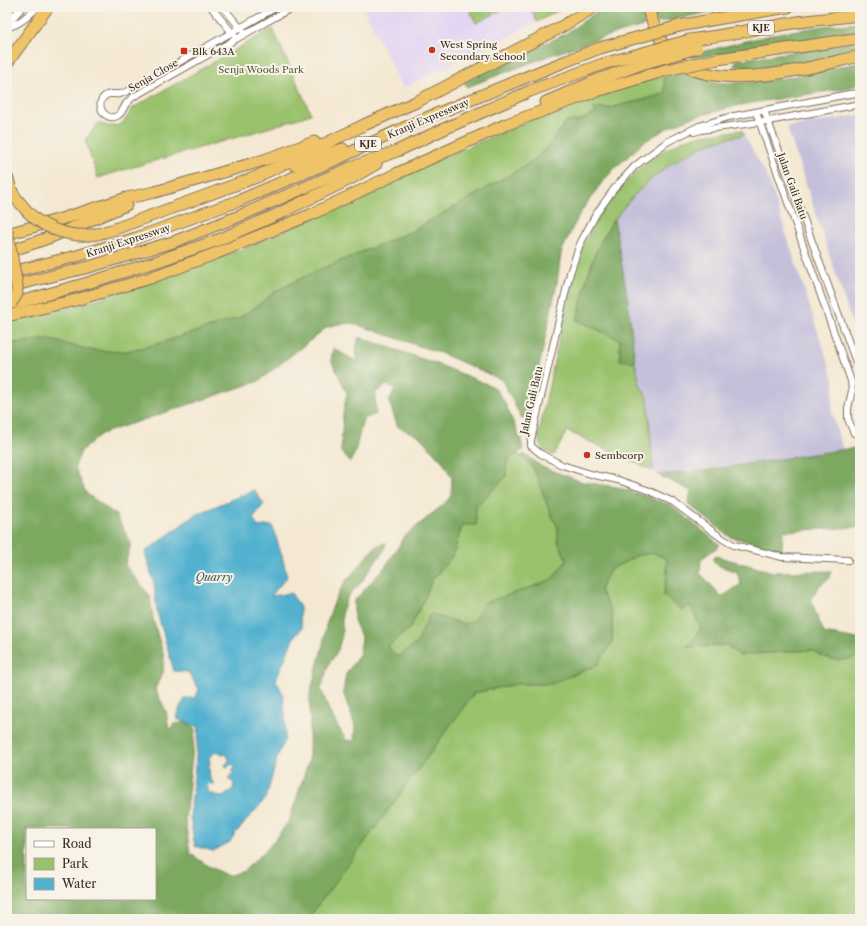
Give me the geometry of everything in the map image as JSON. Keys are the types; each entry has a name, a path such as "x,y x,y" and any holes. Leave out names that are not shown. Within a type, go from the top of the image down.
{"highway":[{"path":"7,64 48,7"},
{"path":"254,178 364,125 416,102 562,27 595,7"},
{"path":"647,7 651,20 665,48 679,62 698,71 711,74 742,77 759,76 792,71 860,56"},
{"name":"Kranji Expressway","path":"7,273 77,256 136,238 238,201 290,180 446,110 600,48 679,26 788,7"},
{"name":"Kranji Expressway","path":"397,151 530,90 603,64 749,30 798,22 860,15"},
{"path":"596,86 718,59 860,38"},
{"path":"7,316 76,300 150,278 217,253 310,215 398,173 596,86 641,64 694,44"},
{"path":"7,234 127,198 155,192 264,160 364,125"},
{"path":"7,177 12,193 25,211 38,221 52,229 66,234 96,234 112,230 254,178 388,135"},
{"path":"8,305 156,262 218,240 276,215 352,178 397,151"},
{"name":"KJE","path":"7,287 89,267 173,242 237,217 350,168 397,151"},
{"path":"7,252 20,249 51,237 155,192"},
{"path":"7,230 17,286 17,294 8,305"},
{"path":"8,305 29,312"}],"street":[{"path":"7,24 22,7"},
{"path":"7,27 17,24 37,7"},
{"path":"211,7 236,39"},
{"path":"223,7 245,34"},
{"name":"Senja Close","path":"277,7 128,91 124,93 105,95 100,105 103,112 109,117 117,116 123,111 126,103 133,97 293,7"},
{"name":"Jalan Gali Batu","path":"848,560 782,557 734,545 723,539 673,502 647,490 618,480 594,475 562,465 540,454 531,446 531,440 570,273 580,244 596,214 614,189 635,166 667,142 699,126 730,117 764,110 860,93"},
{"name":"Senja Close","path":"117,94 124,103 124,107"},
{"name":"Jalan Gali Batu","path":"683,135 701,130 768,121 860,104"},
{"name":"Jalan Gali Batu","path":"764,110 860,373"},
{"name":"Jalan Gali Batu","path":"756,112 851,381 852,391 847,413 854,433 860,435"}],"shaded area":[{"name":"West Spring Secondary School","path":"363,7 530,7 537,22 403,88"},
{"path":"860,115 860,343 787,127"},
{"path":"744,135 768,178 834,381 832,413 843,450 658,475 653,471 648,399 640,385 635,362 628,301 614,219 634,195 651,179 673,163 694,150 712,142"}],"green space":[{"path":"468,7 508,7 476,23"},
{"path":"530,7 565,7 537,22"},
{"path":"602,7 643,7 647,25 604,37 540,59 467,87 464,82 565,34"},
{"path":"651,7 740,7 656,23"},
{"path":"860,23 860,33 825,40 693,58 689,55 779,33 823,26"},
{"name":"Senja Woods Park","path":"273,29 311,114 98,178 85,140 99,122 110,126 120,124 126,119 133,108"},
{"path":"860,42 860,50 807,62 764,68 734,66 737,60"},
{"path":"860,62 860,83 854,86 745,104 693,117 667,128 644,142 615,168 600,185 582,210 561,253 557,283 537,376 533,405 526,418 521,417 502,380 443,354 352,323 339,324 327,327 259,381 101,434 81,451 75,467 86,493 116,515 131,543 125,565 150,596 153,619 164,657 163,673 155,689 166,711 169,730 174,724 188,722 195,730 185,819 190,853 208,866 228,876 244,871 269,847 289,821 309,760 310,693 323,645 326,625 335,600 345,582 376,546 386,543 384,551 361,583 348,596 342,611 342,635 338,650 328,666 321,689 330,713 346,740 354,741 355,726 343,692 346,674 359,655 362,639 354,620 354,601 385,567 405,536 444,504 451,496 452,478 443,462 419,436 398,427 389,402 395,388 387,385 375,393 376,414 363,419 355,453 350,462 341,452 343,414 347,393 331,360 333,348 359,363 355,353 359,337 440,365 494,387 504,401 521,440 523,450 507,460 506,477 476,506 476,525 462,525 453,555 432,580 410,628 388,646 397,657 417,643 430,614 464,624 473,621 484,603 552,579 567,560 558,542 558,528 549,510 537,476 533,468 521,456 525,454 542,467 583,482 617,487 671,505 720,545 701,559 700,573 722,597 741,584 737,572 717,565 713,560 715,556 773,572 831,571 830,578 820,585 811,599 816,614 824,633 860,640 860,655 854,658 835,660 823,657 813,650 739,655 726,645 687,647 701,629 690,605 682,610 663,596 667,575 667,559 654,553 638,555 610,570 600,590 612,613 612,643 597,665 551,684 516,684 474,693 308,919 7,919 7,344 47,339 90,350 122,352 154,345 239,318 276,291 314,272 412,231 531,162 546,149 566,122 579,121 596,113 594,108 610,108 665,94 664,76 688,73 722,83 744,83 794,76"},
{"path":"664,76 665,94 610,108 594,108 596,113 579,121 566,122 546,149 531,162 412,231 314,272 276,291 239,318 154,345 122,352 90,350 47,339 7,344 7,322 76,306 181,272 265,240 437,160 550,112 602,92"},
{"path":"742,130 744,135 715,142 674,162 657,174 642,188 615,219 604,236 589,270 584,287 577,320 621,340 620,360 635,362 640,385 648,399 653,471 567,431 554,455 547,452 541,446 538,437 573,274 583,245 599,215 617,191 639,169 670,147 684,140 702,135"},
{"path":"614,219 628,301 635,362 620,360 620,340 577,320 594,257"},
{"path":"860,447 860,527 783,531 782,550 730,537 688,504 691,491 658,475 706,470"},
{"path":"518,453 533,468 537,476 549,510 558,528 558,542 567,560 552,579 484,603 473,621 464,624 430,614 417,643 397,657 387,647 410,628 432,580 453,555 463,524 476,506 506,477 507,460"},
{"path":"654,553 667,559 667,575 663,596 690,605 701,629 687,647 726,645 739,655 813,650 823,657 835,660 854,658 860,655 860,919 308,919 474,693 516,684 551,684 597,665 612,642 612,614 600,590 610,570 638,555"}],"water":[{"name":"Quarry","path":"254,490 264,504 253,518 258,527 272,525 287,577 271,596 291,593 300,607 302,628 293,639 276,680 283,694 285,740 278,755 266,798 234,835 230,842 213,851 195,846 190,817 199,727 177,719 180,707 185,699 196,697 199,689 188,672 174,671 157,612 154,584 145,552 195,515","holes":["217,751 228,756 229,761 225,765 226,767 232,764 235,767 233,773 228,779 234,783 233,789 223,797 209,793 207,786 210,783 213,785 215,783 210,780 209,757"]}],"place":[{"name":"West Spring Secondary School","path":"432,50"},
{"name":"Blk 643A","path":"184,51"},
{"name":"Sembcorp","path":"587,455"}]}
